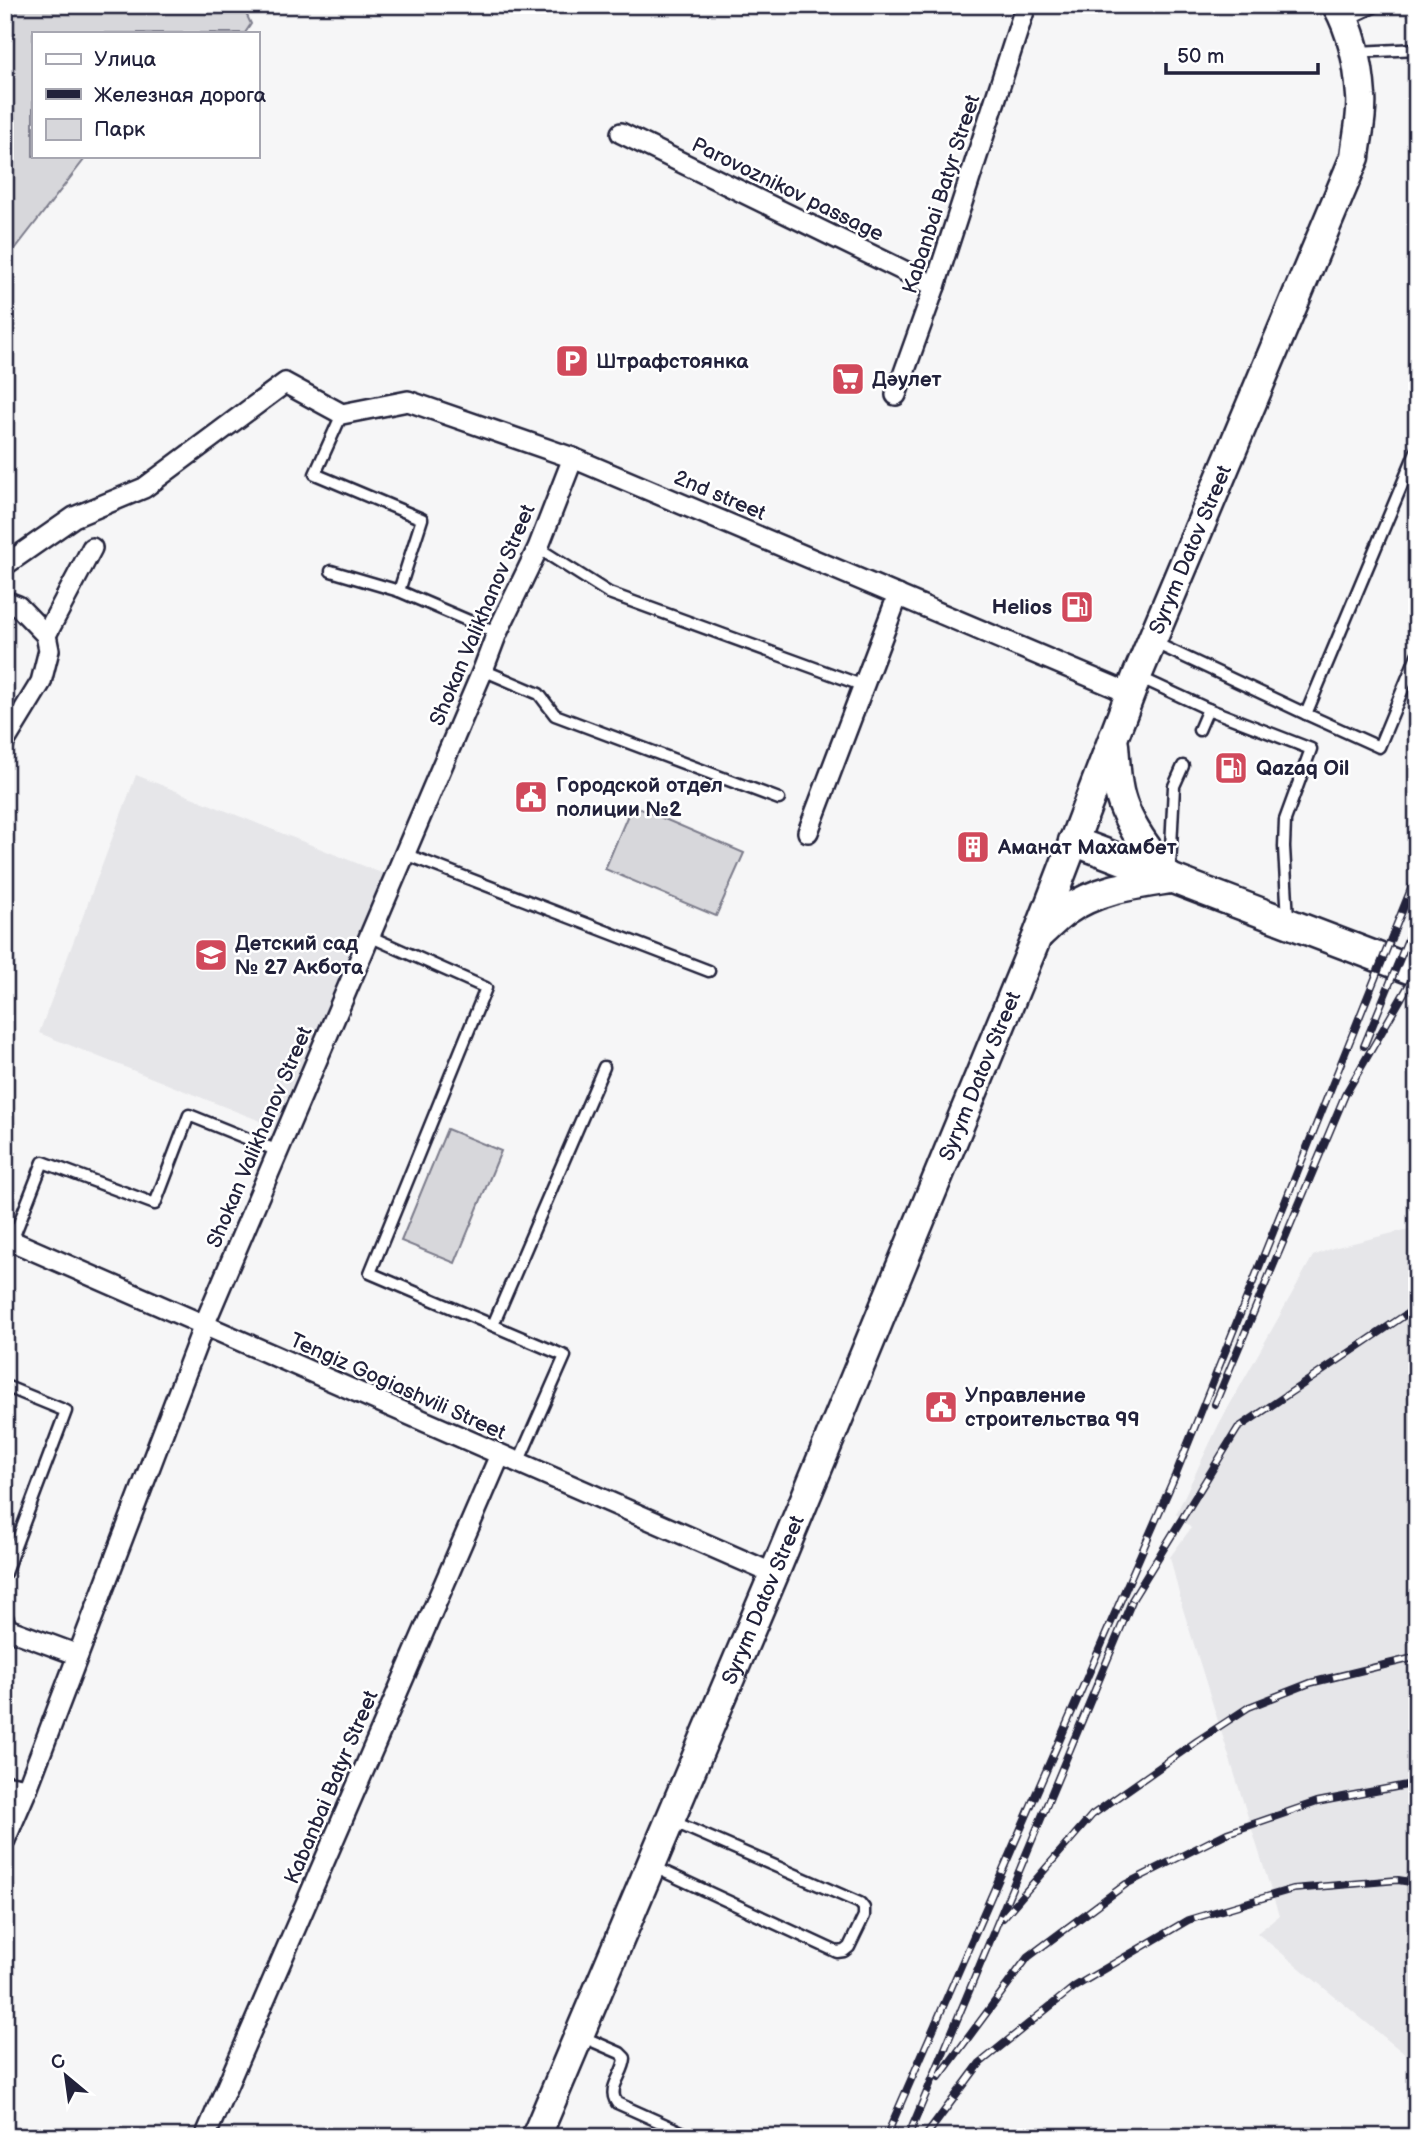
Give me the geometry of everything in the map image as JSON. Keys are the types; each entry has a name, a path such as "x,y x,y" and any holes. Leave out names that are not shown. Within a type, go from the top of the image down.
{"main road":[{"name":"Syrym Datov Street","path":"536,2137 774,1574 1037,937 1134,685 1355,157 1362,98 1355,52 1342,13"},
{"path":"1114,738 1117,782 1124,809 1139,837 1170,879"},
{"path":"1073,841 1417,972"},
{"path":"1037,937 1065,912 1090,897 1119,887 1170,879"}],"street":[{"name":"Kabanbai Batyr Street","path":"896,395 935,286 1026,5"},
{"name":"Parovoznikov passage","path":"621,133 935,286"},
{"path":"5,565 74,517 144,488 285,383 342,414"},
{"name":"2nd street","path":"342,414 408,401 573,458 898,595 1134,685"},
{"name":"Shokan Valikhanov Street","path":"5,1840 27,1789 204,1325 497,633 538,548 573,458"},
{"path":"5,741 41,682 48,650 46,635 92,548"},
{"path":"808,832 898,595"},
{"path":"5,601 18,606 46,635"},
{"name":"Tengiz Gogiashvili Street","path":"9,1239 774,1574"},
{"name":"Kabanbai Batyr Street","path":"205,2137 500,1455"},
{"path":"9,1631 78,1655"},
{"path":"5,1785 27,1789"}],"lane":[{"path":"1342,13 1378,5"},
{"path":"1355,52 1417,49"},
{"path":"342,414 315,474 422,519 399,591"},
{"path":"1306,714 1417,449"},
{"path":"538,548 609,593 864,686"},
{"path":"331,571 399,591 497,633"},
{"path":"1152,642 1379,747 1417,655"},
{"path":"483,670 539,694 555,715 779,799"},
{"path":"1134,685 1208,709 1311,749 1285,820 1288,924"},
{"path":"1199,730 1208,709"},
{"path":"1170,879 1174,786 1183,766"},
{"path":"405,854 709,971"},
{"path":"369,936 486,988 370,1273 565,1356 518,1464"},
{"path":"493,1325 604,1067"},
{"path":"9,1239 43,1162 155,1204 189,1115 278,1151"},
{"path":"5,1385 66,1410 5,1573"},
{"path":"5,1612 9,1631"},
{"path":"651,1866 837,1952 849,1947 864,1916 864,1908 860,1903 670,1820"},
{"path":"579,2035 620,2053 625,2058 625,2066 612,2090 612,2097 617,2104 693,2137"}],"shaded area":[{"name":"Детский сад № 27 Акбота","path":"136,775 389,876 275,1127 39,1033"},
{"path":"1417,1227 1417,2064 1257,1933 1279,1916 1182,1606 1170,1557 1191,1528 1176,1514 1219,1424 1313,1256 1333,1248"}],"green space":[{"path":"5,5 242,5 251,24 246,32 32,32 32,158 85,158 5,262"},
{"path":"632,805 744,853 716,916 605,869"},
{"path":"447,1129 501,1151 455,1263 401,1241"}],"railway":[{"path":"886,2137 1175,1476 1417,874"},
{"path":"1364,1046 1417,917"},
{"path":"1215,1404 1345,1095 1417,971"},
{"path":"1132,1600 1238,1428 1417,1307"},
{"path":"908,2137 1132,1601"},
{"path":"1003,1918 1092,1815 1249,1707 1310,1683 1417,1657"},
{"path":"939,2077 1028,1957 1126,1884 1227,1833 1317,1802 1417,1783"},
{"path":"925,2137 980,2063 1074,1987 1188,1920 1293,1889 1398,1880 1417,1883"}],"place":[{"name":"Штрафстоянка","path":"572,361"},
{"name":"Дәулет","path":"848,379"},
{"name":"Helios","path":"1077,607"},
{"name":"Qazaq Oil","path":"1231,768"},
{"name":"Городской отдел полиции №2","path":"531,797"},
{"name":"Аманат Махамбет","path":"973,847"},
{"name":"Детский сад № 27 Акбота","path":"211,955"},
{"name":"Управление строительства 99","path":"941,1407"}]}
